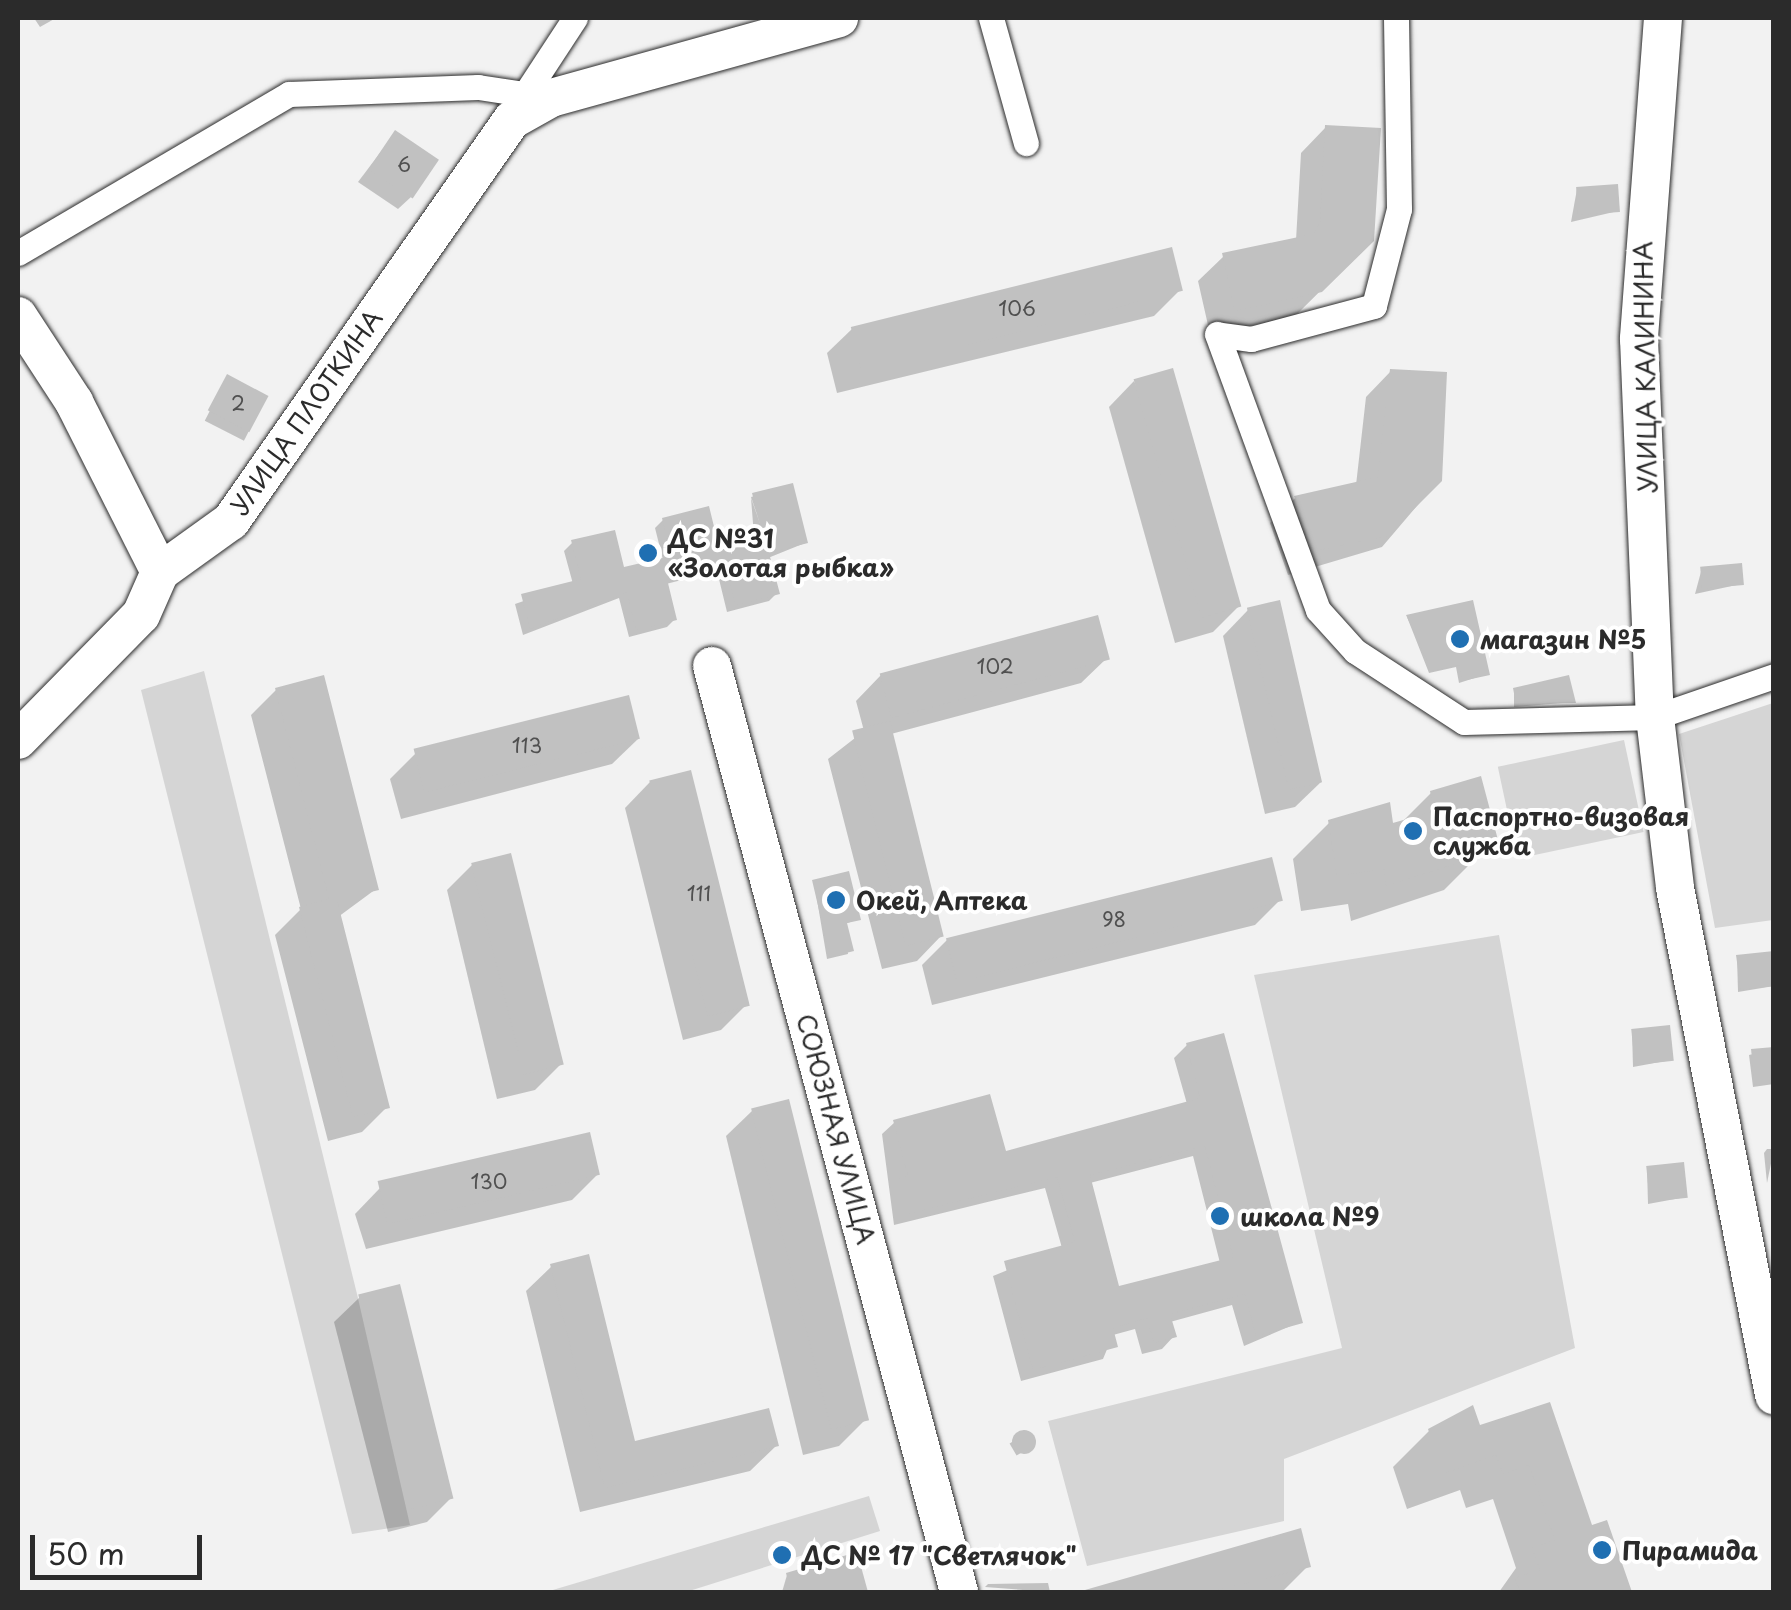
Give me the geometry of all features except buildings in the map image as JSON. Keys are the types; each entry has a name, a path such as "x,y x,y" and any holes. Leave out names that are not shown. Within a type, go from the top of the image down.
{"street":[{"path":"538,97 576,18"},
{"path":"18,253 288,94 478,86 538,97 840,18"},
{"path":"991,18 1026,144"},
{"path":"1396,18 1399,209 1374,306 1251,339 1217,334 1318,610 1355,652 1464,722 1655,716 1774,676"},
{"name":"УЛИЦА КАЛИНИНА","path":"1663,18 1646,149 1639,339 1655,716 1675,888 1774,1396"},
{"name":"УЛИЦА ПЛОТКИНА","path":"18,740 141,615 160,572 231,520 492,142 538,97"},
{"path":"18,316 74,402 160,572"},
{"name":"СОЮЗНАЯ УЛИЦА","path":"712,666 959,1592"}],"shaded area":[{"path":"204,671 410,1525 352,1534 141,690"},
{"path":"1773,703 1773,920 1715,928 1679,734"},
{"path":"1624,740 1644,832 1517,859 1498,767"},
{"path":"1499,935 1575,1348 1284,1459 1284,1521 1087,1566 1048,1421 1342,1348 1254,975"},
{"path":"869,1496 880,1531 686,1592 546,1592"}],"place":[{"name":"ДС №31 «Золотая рыбка»","path":"648,553"},
{"name":"магазин №5","path":"1460,639"},
{"name":"Паспортно-визовая служба","path":"1413,831"},
{"name":"Окей, Аптека","path":"836,900"},
{"name":"школа №9","path":"1220,1216"},
{"name":"Пирамида","path":"1602,1550"},
{"name":"ДС № 17 \"Светлячок\"","path":"782,1555"}]}
